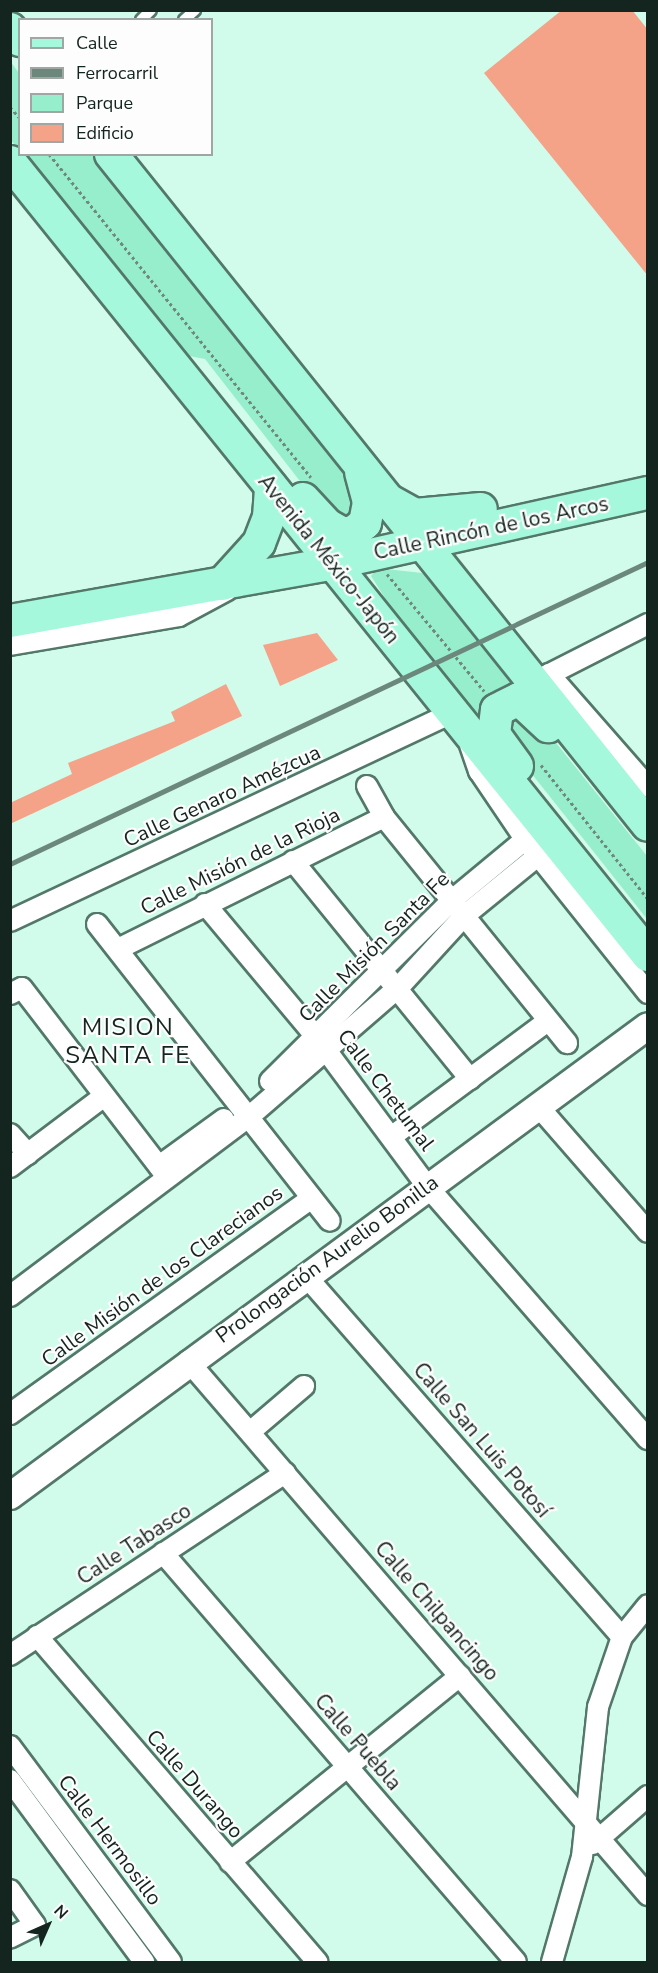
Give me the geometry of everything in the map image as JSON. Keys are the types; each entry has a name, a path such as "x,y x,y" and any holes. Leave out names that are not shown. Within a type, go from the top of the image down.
{"main road":[{"path":"113,156 380,495 419,543 541,678 646,816"},
{"name":"Avenida México-Japón","path":"10,162 334,563 458,721 541,840 624,926 648,955"},
{"path":"178,370 216,402 327,525 343,534 365,523 369,502 357,465"},
{"path":"380,495 415,515 432,517 636,480 648,484"},
{"path":"235,581 259,543 269,517 272,487"},
{"name":"Calle Rincón de los Arcos","path":"14,633 235,581 334,563 648,494"},
{"path":"624,926 604,876 494,734 497,710 507,701 530,705 646,816"}],"street":[{"path":"541,678 648,624"},
{"name":"Calle Genaro Amézcua","path":"10,921 458,721"},
{"path":"367,786 384,817 567,1043"},
{"name":"Calle Misión de la Rioja","path":"118,949 205,903 384,817"},
{"path":"541,840 648,993"},
{"name":"Calle Misión Santa Fe","path":"322,1044 451,901 541,840"},
{"name":"Calle Misión Santa Fe","path":"10,1296 163,1172 247,1111 322,1044 398,987 464,916 541,840"},
{"path":"293,861 386,972 470,1079"},
{"name":"Calle Chetumal","path":"205,903 322,1044 427,1186 648,1439"},
{"path":"97,924 247,1111 330,1221"},
{"path":"16,991 163,1172"},
{"path":"391,1137 548,1021"},
{"name":"Prolongación Aurelio Bonilla","path":"10,1496 188,1361 648,1026"},
{"path":"10,1167 103,1098"},
{"path":"538,1106 648,1232"},
{"path":"10,1134 28,1154"},
{"name":"Calle Misión de los Clarecianos","path":"10,1414 312,1198"},
{"name":"Calle San Luis Potosí","path":"305,1275 622,1637"},
{"name":"Calle Chilpancingo","path":"188,1361 594,1829 648,1895"},
{"path":"250,1432 304,1386"},
{"name":"Calle Tabasco","path":"10,1655 285,1473"},
{"name":"Calle Puebla","path":"163,1553 516,1962"},
{"path":"552,1962 582,1857 594,1829 598,1707 622,1637 648,1605"},
{"name":"Calle Durango","path":"37,1636 317,1962"},
{"path":"230,1862 460,1676"},
{"name":"Calle Hermosillo","path":"10,1746 171,1962"},
{"name":"Calle Hermosillo","path":"10,1780 144,1962"},
{"path":"594,1829 648,1796"},
{"path":"10,1890 35,1925 10,1938"}],"green space":[{"path":"10,61 18,72 18,150 11,140"},
{"path":"23,156 94,156 355,475 355,506 347,524 331,521 205,359 184,355"},
{"path":"377,568 431,574 517,678 504,693 487,736 386,611 385,598 371,576"},
{"path":"518,710 536,718 647,856 647,919 524,764 508,734"}],"building":[{"path":"562,10 632,10 648,30 648,276 484,73"},
{"path":"317,633 338,660 280,686 263,645"},
{"path":"226,684 242,716 10,824 10,803 72,774 68,763 175,721 171,712"}],"railway":[{"path":"10,864 648,562"}],"district":[{"name":"MISION SANTA FE","path":"128,1042"}]}
